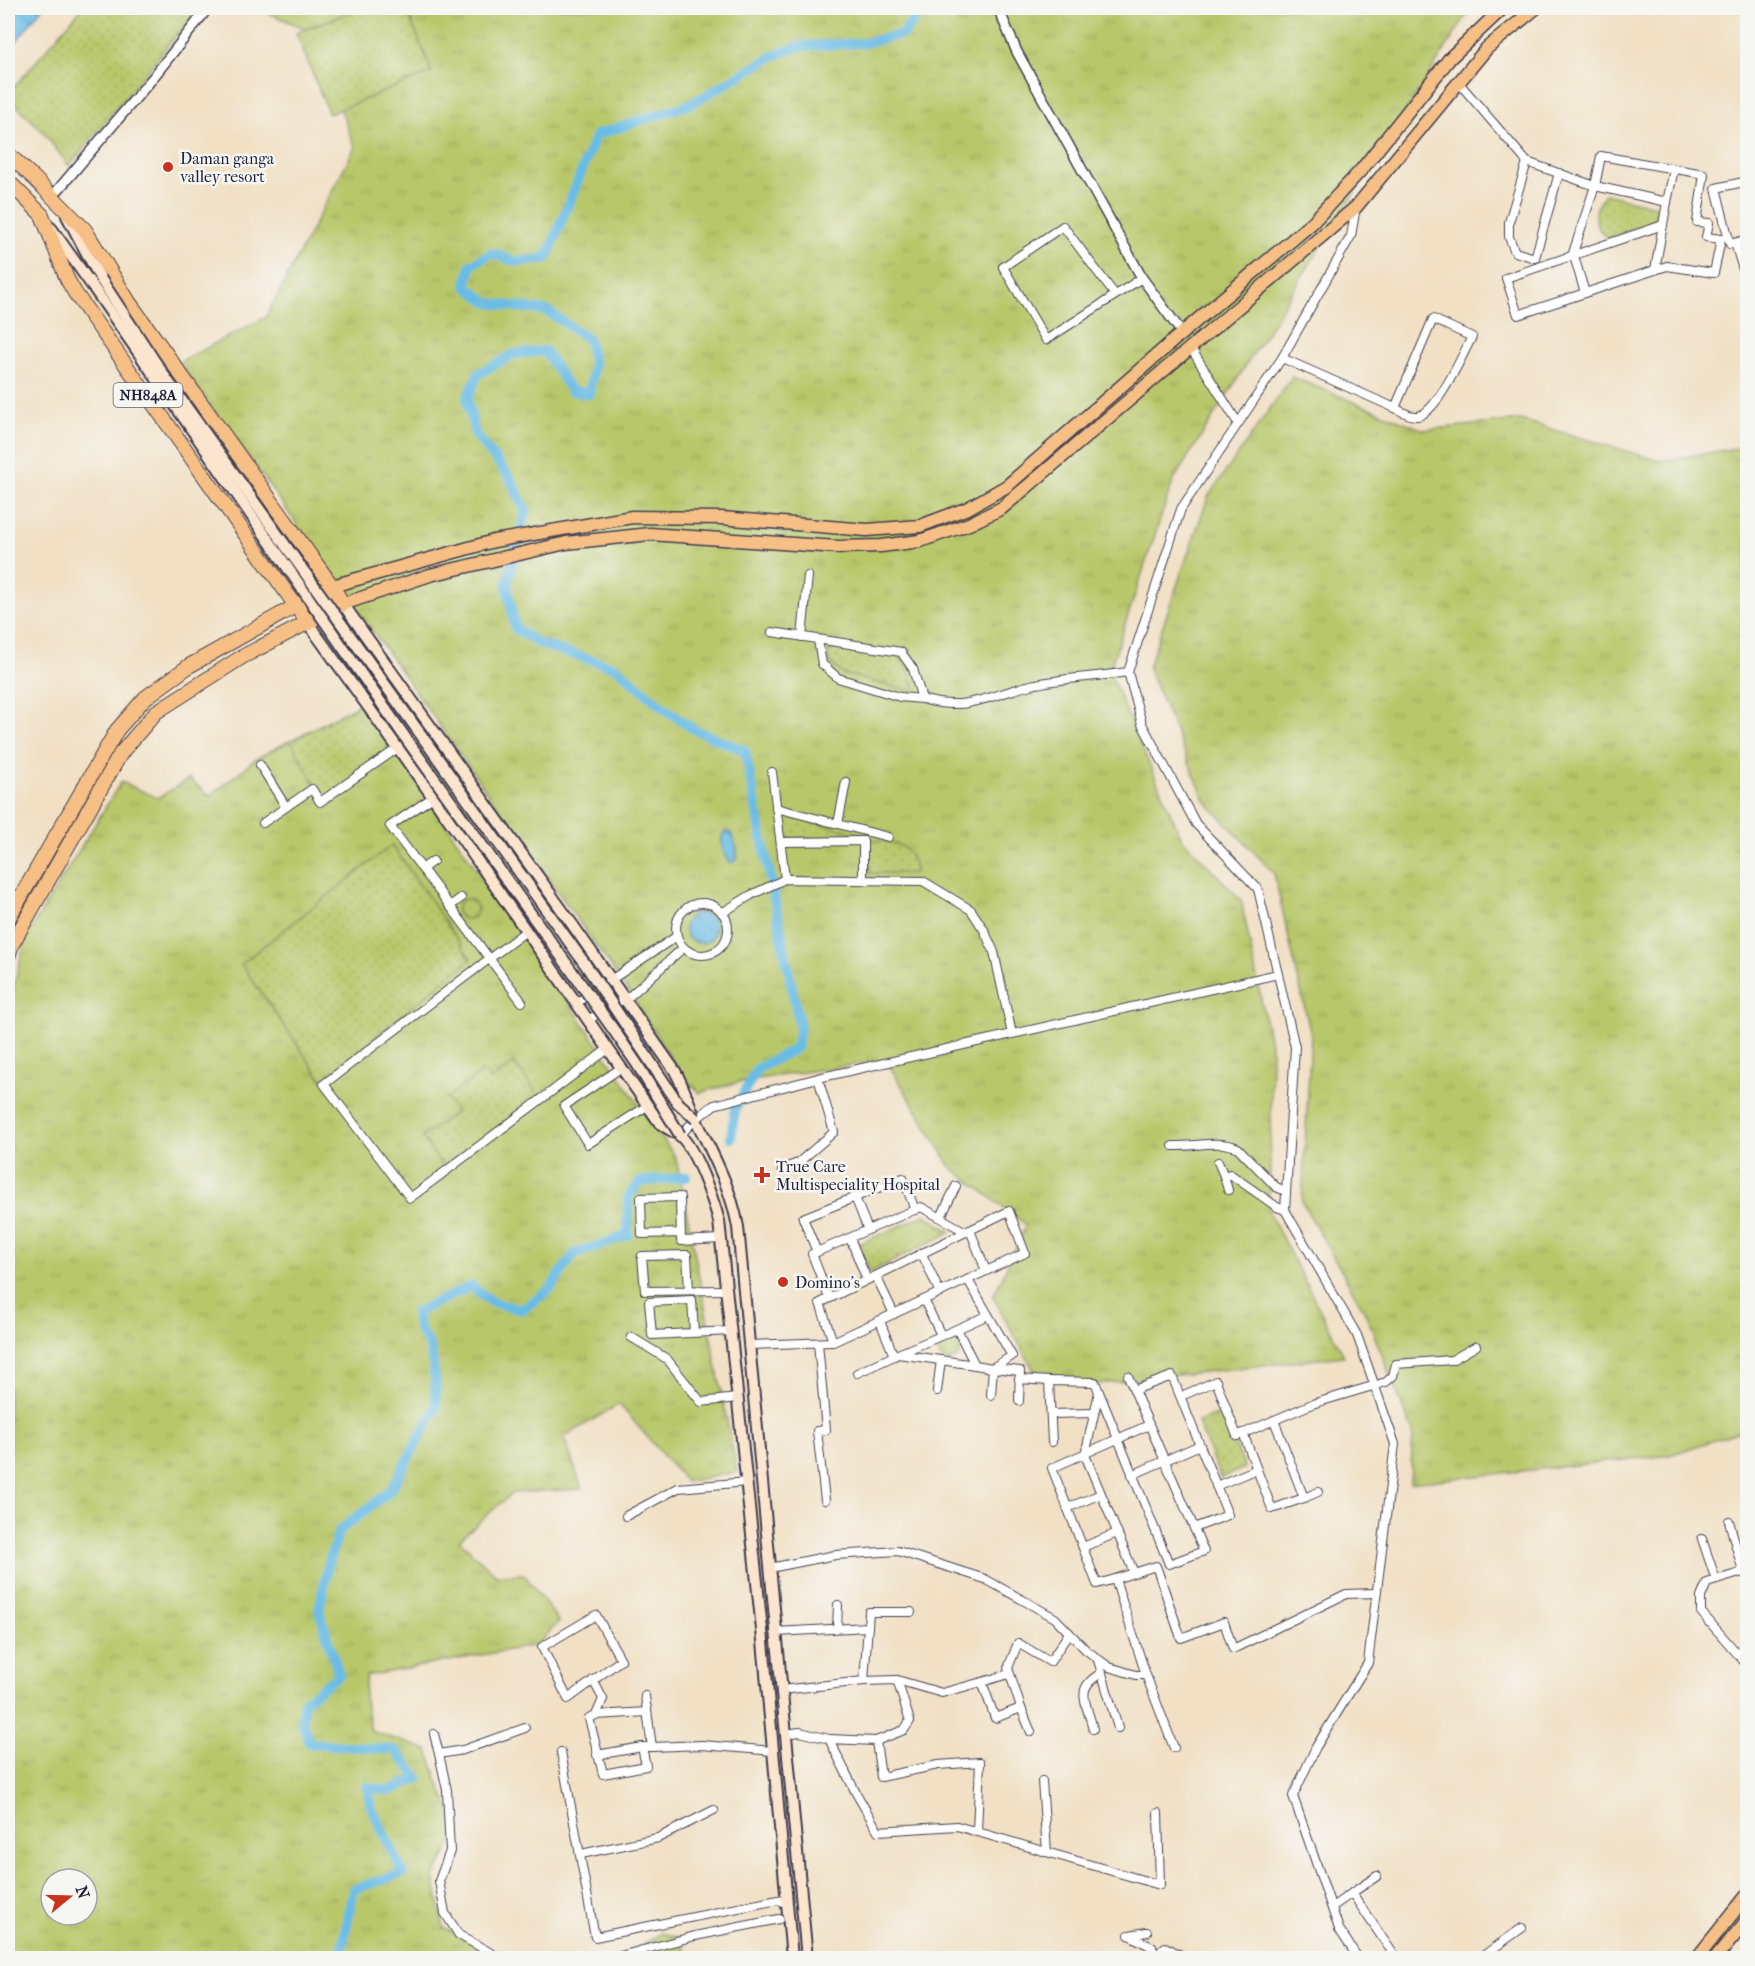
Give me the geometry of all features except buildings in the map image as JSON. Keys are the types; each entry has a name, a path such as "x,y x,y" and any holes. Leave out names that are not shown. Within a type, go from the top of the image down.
{"highway":[{"path":"8,154 85,230 129,302 343,604 242,657 156,712 121,753 12,944 8,957"},
{"name":"NH848A","path":"8,181 42,215 67,279 75,292 308,623"},
{"path":"8,918 117,730 145,698 189,666 332,586"}],"main road":[{"path":"332,586 494,542 632,517 721,518 867,530 920,526 968,508 1007,486 1312,223 1362,169 1450,58 1503,8"},
{"path":"807,1959 738,1227 734,1205 679,1078 625,998 343,604 430,575 566,543 650,534 837,547 881,546 920,541 969,524 1002,508 1356,207 1487,48 1536,8"},
{"path":"64,210 95,281 400,730 613,1029 693,1156 711,1194 719,1221 747,1482 792,1959"},
{"path":"42,215 95,281 167,380 585,964 678,1103 696,1119"},
{"path":"308,623 433,797 647,1106 663,1126 680,1135"},
{"path":"732,1347 748,1345"},
{"path":"1697,1959 1748,1894"},
{"path":"1716,1959 1748,1919"},
{"path":"789,1927 804,1925"}],"street":[{"path":"52,197 151,80 208,8"},
{"path":"998,8 1017,52 1142,278 1182,333"},
{"path":"1459,83 1527,162 1595,186 1667,202"},
{"path":"1585,293 1574,256 1573,253 1595,186 1601,156 1704,174 1697,222 1709,224 1706,237 1721,239 1714,273 1667,266 1655,270 1585,293 1518,315 1506,278 1574,256 1663,225"},
{"path":"1527,162 1509,222 1509,237 1515,252 1535,258"},
{"path":"1655,270 1674,169"},
{"path":"1538,267 1535,258 1559,173"},
{"path":"1748,180 1716,188 1730,244 1748,239"},
{"path":"1356,207 1351,236 1282,358 1181,509 1128,672 1142,724 1196,824 1258,889 1295,1047 1285,1210 1357,1335 1395,1444 1368,1663 1317,1747 1293,1797 1340,1929 1358,1959"},
{"path":"1115,296 1063,226 1003,267 1046,340 1115,296 1142,278"},
{"path":"1734,243 1748,286"},
{"path":"1282,358 1415,417 1423,414 1436,403 1472,337 1433,319 1395,408"},
{"path":"1190,346 1239,423"},
{"path":"802,637 808,576"},
{"path":"772,632 901,652 913,669 922,699"},
{"path":"818,640 822,664 838,678 900,697 922,699 941,705 978,702 1031,685 1128,672"},
{"path":"263,823 312,789 321,802 398,748"},
{"path":"260,765 285,807"},
{"path":"772,772 785,879"},
{"path":"838,824 846,782"},
{"path":"433,797 390,826 522,1002"},
{"path":"776,808 888,837"},
{"path":"863,880 864,831"},
{"path":"781,842 863,841"},
{"path":"422,869 433,861"},
{"path":"722,913 751,895 785,879 923,881 971,910 984,930 994,952 1012,1034"},
{"path":"450,906 460,898"},
{"path":"709,904 722,913 728,929 727,938 716,951 699,955 683,948 677,936 676,923 679,915 692,905 709,904"},
{"path":"526,931 324,1084 410,1198 609,1048"},
{"path":"576,1003 677,936"},
{"path":"588,1020 625,998 683,948"},
{"path":"680,1135 714,1105 769,1090 1278,974"},
{"path":"621,1068 564,1106 588,1143 647,1106"},
{"path":"782,1169 798,1163 834,1132 818,1078"},
{"path":"1173,1146 1230,1144 1238,1148 1276,1187 1286,1191"},
{"path":"1218,1162 1228,1190"},
{"path":"1224,1176 1230,1174 1238,1177 1277,1207 1285,1210"},
{"path":"817,1252 803,1218 903,1178 915,1210"},
{"path":"940,1217 956,1186"},
{"path":"681,1233 642,1234 641,1198 680,1197 681,1233 681,1241 721,1239"},
{"path":"855,1197 868,1230"},
{"path":"829,1298 812,1254 921,1207 968,1231 986,1271"},
{"path":"748,1345 833,1342 1025,1253 1009,1211 820,1303 833,1342"},
{"path":"850,1238 867,1280"},
{"path":"922,1254 940,1293"},
{"path":"689,1290 687,1255 642,1256 645,1291 726,1290"},
{"path":"876,1276 894,1314"},
{"path":"968,1280 1012,1356 993,1368"},
{"path":"694,1333 692,1300 649,1302 652,1335 694,1333 730,1331"},
{"path":"924,1300 941,1335"},
{"path":"857,1373 988,1315"},
{"path":"880,1321 896,1355"},
{"path":"957,1329 975,1365"},
{"path":"631,1337 667,1359 701,1402 737,1398"},
{"path":"818,1343 826,1430 817,1431 825,1500"},
{"path":"1186,1394 1216,1381 1237,1436 1312,1404 1386,1382 1394,1376 1396,1364 1452,1360 1476,1346"},
{"path":"896,1355 1020,1371 1018,1401"},
{"path":"937,1391 941,1360"},
{"path":"991,1395 993,1368"},
{"path":"1128,1376 1204,1551 1169,1564 1097,1584 1052,1468 1149,1425"},
{"path":"1134,1390 1172,1376 1228,1515 1194,1528"},
{"path":"1019,1379 1095,1382 1169,1564"},
{"path":"1049,1381 1052,1442"},
{"path":"1099,1392 1085,1455 1134,1573"},
{"path":"1050,1414 1094,1413"},
{"path":"1274,1420 1304,1498"},
{"path":"1243,1433 1272,1509 1318,1492"},
{"path":"1132,1475 1200,1445"},
{"path":"1216,1485 1257,1469"},
{"path":"626,1516 678,1488 747,1482"},
{"path":"1067,1508 1101,1494"},
{"path":"1729,1521 1743,1572 1707,1583 1701,1597 1701,1612 1748,1666"},
{"path":"1083,1547 1117,1533"},
{"path":"1702,1539 1716,1580"},
{"path":"770,1568 835,1555 898,1551 985,1579 1055,1618 1098,1660 1109,1667 1136,1675 1146,1675"},
{"path":"1156,1566 1181,1638 1224,1622 1233,1649 1346,1594 1376,1593"},
{"path":"1115,1579 1146,1675 1174,1748"},
{"path":"837,1628 838,1605"},
{"path":"864,1682 869,1612 911,1612"},
{"path":"596,1615 621,1660 593,1680 567,1699 542,1647 596,1615"},
{"path":"776,1632 868,1627"},
{"path":"1031,1732 1008,1668 1018,1643 1050,1662 1070,1633"},
{"path":"1098,1660 1118,1728"},
{"path":"1093,1729 1084,1686 1102,1673"},
{"path":"781,1690 897,1680 942,1693 1009,1674"},
{"path":"593,1680 603,1699 596,1715"},
{"path":"785,1734 800,1732 829,1739 876,1742 904,1730 910,1721 897,1680"},
{"path":"982,1682 995,1718 1022,1708"},
{"path":"645,1696 651,1747"},
{"path":"642,1746 646,1766 603,1774 589,1718 596,1715 647,1712"},
{"path":"439,1754 463,1750 525,1728"},
{"path":"434,1734 447,1790 450,1851 439,1881 445,1913 459,1935 500,1959"},
{"path":"829,1739 878,1831 957,1826 1160,1885 1158,1814"},
{"path":"876,1742 881,1777 938,1764 980,1762 977,1832"},
{"path":"597,1755 642,1746 702,1745 773,1751"},
{"path":"561,1752 595,1937 778,1900 786,1903"},
{"path":"1042,1781 1047,1852"},
{"path":"581,1854 658,1838 714,1810"},
{"path":"1332,1907 1377,1876"},
{"path":"1352,1893 1396,1959"},
{"path":"613,1959 695,1936 779,1920"},
{"path":"1480,1959 1522,1928"},
{"path":"1147,1932 1129,1935 1152,1947 1155,1957 1165,1947 1181,1955 1182,1959"}],"green space":[{"path":"82,8 199,8 69,166 43,132 8,97 8,94"},
{"path":"256,8 1471,8 1173,481 1109,672 1182,839 1241,900 1272,1053 1269,1213 1344,1356 1091,1385 1036,1374 993,1297 1026,1225 951,1167 886,1060 743,1081 699,1093 694,1086 688,1086 631,995 179,362 266,317 355,147 309,30"},
{"path":"360,8 406,8 432,72 329,114 296,33"},
{"path":"1605,194 1659,208 1651,224 1608,238 1599,229 1596,220 1598,205"},
{"path":"1292,377 1424,430 1521,420 1660,461 1737,448 1747,443 1747,1429 1670,1455 1410,1483 1413,1433 1365,1312 1302,1202 1311,1035 1274,873 1206,802 1148,668 1208,497"},
{"path":"837,646 882,652 898,658 908,668 915,692 843,674 828,660 829,651"},
{"path":"362,703 676,1158 737,1472 686,1482 619,1404 564,1437 582,1489 512,1493 459,1540 496,1575 524,1574 559,1622 537,1645 366,1676 364,1697 371,1731 428,1750 458,1831 434,1877 444,1928 500,1958 8,1958 8,1010 26,937 121,782 158,798 189,779 210,796 257,758"},
{"path":"362,703 392,747 325,802 291,741"},
{"path":"784,815 858,833 859,837 787,839"},
{"path":"868,840 886,841 906,850 910,855 915,873 870,873"},
{"path":"392,845 471,959 322,1080 241,964"},
{"path":"467,899 474,902 477,909 474,916 467,919 460,916 457,909 460,902"},
{"path":"514,1063 539,1096 443,1167 422,1137 456,1112 446,1098 483,1071 491,1080"},
{"path":"925,1215 951,1232 869,1273 856,1245"},
{"path":"949,1339 957,1342 960,1350 957,1358 949,1361 941,1358 938,1350 941,1342"},
{"path":"1222,1413 1245,1468 1220,1478 1198,1422"},
{"path":"662,1933 680,1938 688,1958 620,1958"}],"water":[{"path":"8,8 42,8 8,52"},
{"path":"725,831 731,833 737,849 737,860 731,863 722,847"},
{"path":"700,913 711,917 715,928 711,939 700,943 689,939 685,928 689,917"}],"waterway":[{"path":"731,1138 735,1109 757,1069 796,1048 800,1028 745,751 693,729 661,706 617,668 539,644 515,628 507,584 526,511 510,478 475,434 467,399 478,374 514,354 545,351 571,391 589,394 594,366 588,339 547,311 489,303 466,286 471,265 492,253 516,262 547,258 596,135 691,104 773,56 800,46 865,43 903,34 921,11 920,8"},
{"path":"340,1958 354,1889 403,1873 371,1807 367,1787 389,1791 419,1778 395,1750 309,1743 302,1721 304,1701 339,1675 319,1610 328,1565 339,1531 390,1491 436,1408 430,1346 419,1330 416,1312 471,1286 491,1302 522,1310 550,1289 574,1254 628,1235 628,1197 640,1182 686,1177"}],"place":[{"name":"Daman ganga valley resort","path":"168,167"},
{"name":"True Care Multispeciality Hospital","path":"762,1175"},
{"name":"Domino's","path":"783,1282"}]}
